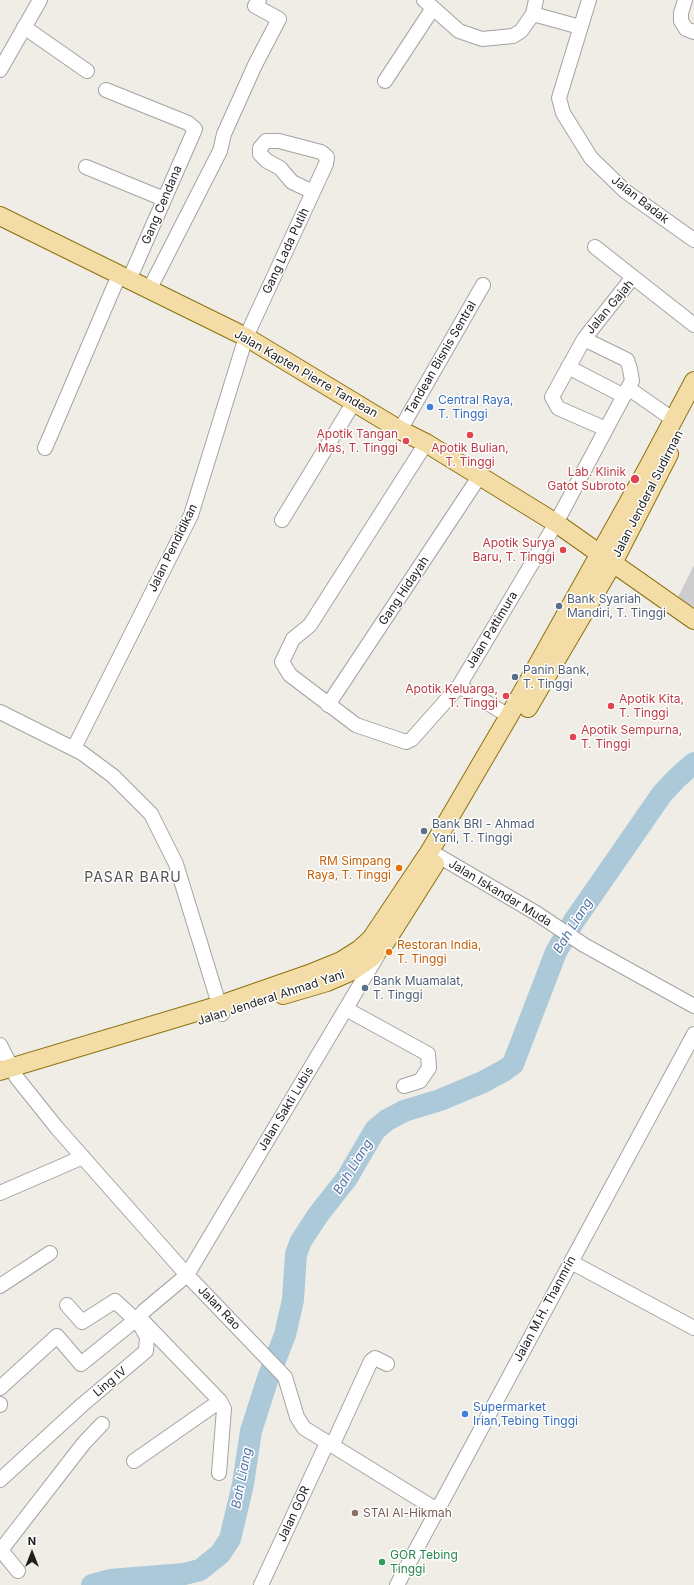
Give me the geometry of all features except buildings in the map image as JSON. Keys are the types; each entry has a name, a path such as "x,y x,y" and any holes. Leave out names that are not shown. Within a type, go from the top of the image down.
{"main road":[{"name":"Jalan Kapten Pierre Tandean","path":"0,216 246,337 400,430 426,443 556,523 694,620"},
{"name":"Jalan Jenderal Sudirman","path":"607,559 694,381"},
{"name":"Jalan Jenderal Sudirman","path":"607,559 694,403"},
{"name":"Jalan Jenderal Ahmad Yani","path":"221,1010 335,964 360,949 371,939 435,854 509,716 607,559"},
{"name":"Jalan Jenderal Ahmad Yani","path":"7,1074 221,1010 327,982 352,971 371,958 385,943 435,854 607,559"}],"street":[{"path":"0,70 40,0"},
{"path":"149,290 220,151 224,134 255,65 279,19 255,6 259,0"},
{"name":"Jalan Badak","path":"589,0 559,98 563,113 591,158 625,191 694,240"},
{"path":"685,0 681,13 681,21 686,28 694,32"},
{"path":"385,81 428,4 459,31 482,39 513,36 521,31 534,7 580,27"},
{"path":"24,27 87,71"},
{"name":"Gang Cendana","path":"45,448 124,278 164,199 195,129 188,123 106,90"},
{"name":"Gang Lada Putih","path":"246,337 326,164 327,157 325,154 279,140 266,141 260,148 260,154 267,161 280,168 292,182 313,192"},
{"path":"86,167 164,199"},
{"path":"595,247 633,277"},
{"name":"Jalan Gajah","path":"606,429 558,408 552,397 584,339 633,277 694,325"},
{"name":"Tandean Bisnis Sentral","path":"400,430 483,285"},
{"name":"Jalan Pendidikan","path":"74,748 191,515 246,337"},
{"path":"584,339 627,360 632,380 626,392"},
{"path":"568,367 626,392 674,420"},
{"name":"Jalan Pattimura","path":"328,705 356,725 406,742 412,739 459,686 556,523 626,392"},
{"path":"282,520 354,402"},
{"path":"328,705 290,675 282,662 293,639 310,624 426,443"},
{"name":"Gang Hidayah","path":"328,705 479,477"},
{"path":"459,686 509,716"},
{"path":"0,712 74,748 113,776 151,814 176,864 221,1010"},
{"name":"Jalan Iskandar Muda","path":"435,854 536,913 584,944 694,1006"},
{"name":"Jalan Sakti Lubis","path":"187,1276 385,943"},
{"path":"346,1009 428,1054 429,1068 420,1081 404,1086"},
{"name":"Jalan M.H. Thanmrin","path":"396,1585 694,1034"},
{"name":"Jalan Rao","path":"0,1045 7,1074 187,1276 285,1377 297,1417 304,1428 437,1510"},
{"path":"0,1193 83,1158"},
{"path":"0,1286 50,1253"},
{"path":"571,1262 694,1328"},
{"path":"0,1388 57,1336 81,1364 138,1320 144,1310 187,1276"},
{"path":"67,1304 82,1322 115,1301 138,1320 220,1401 224,1409 225,1416 219,1473"},
{"name":"Ling IV","path":"0,1480 82,1405 146,1350 147,1337 138,1320"},
{"name":"Jalan GOR","path":"261,1585 371,1361 375,1358 387,1364"},
{"path":"134,1461 220,1401"},
{"path":"18,1571 0,1550 84,1443 102,1424"}],"shaded area":[{"path":"694,565 694,607 677,599"}],"waterway":[{"name":"Bah Liang","path":"92,1585 110,1580 184,1574 200,1570 220,1554 230,1539 243,1484 251,1431 268,1378 285,1335 293,1300 296,1254 301,1241 318,1215 347,1178 375,1130 387,1120 404,1111 440,1100 483,1082 513,1064 556,952 574,921 662,794 694,763"}],"place":[{"name":"Central Raya, T. Tinggi","path":"430,407"},
{"name":"Apotik Bulian, T. Tinggi","path":"470,435"},
{"name":"Apotik Tangan Mas, T. Tinggi","path":"406,441"},
{"name":"Lab. Klinik Gatot Subroto","path":"635,479"},
{"name":"Apotik Surya Baru, T. Tinggi","path":"563,550"},
{"name":"Bank Syariah Mandiri, T. Tinggi","path":"559,606"},
{"name":"Panin Bank, T. Tinggi","path":"515,677"},
{"name":"Apotik Keluarga, T. Tinggi","path":"506,696"},
{"name":"Apotik Kita, T. Tinggi","path":"611,706"},
{"name":"Apotik Sempurna, T. Tinggi","path":"573,737"},
{"name":"Bank BRI - Ahmad Yani, T. Tinggi","path":"424,831"},
{"name":"RM Simpang Raya, T. Tinggi","path":"399,868"},
{"name":"Restoran India, T. Tinggi","path":"389,952"},
{"name":"Bank Muamalat, T. Tinggi","path":"365,988"},
{"name":"Supermarket Irian,Tebing Tinggi","path":"465,1414"},
{"name":"STAI Al-Hikmah","path":"355,1513"},
{"name":"GOR Tebing Tinggi","path":"382,1562"}],"district":[{"name":"PASAR BARU","path":"133,878"}]}
